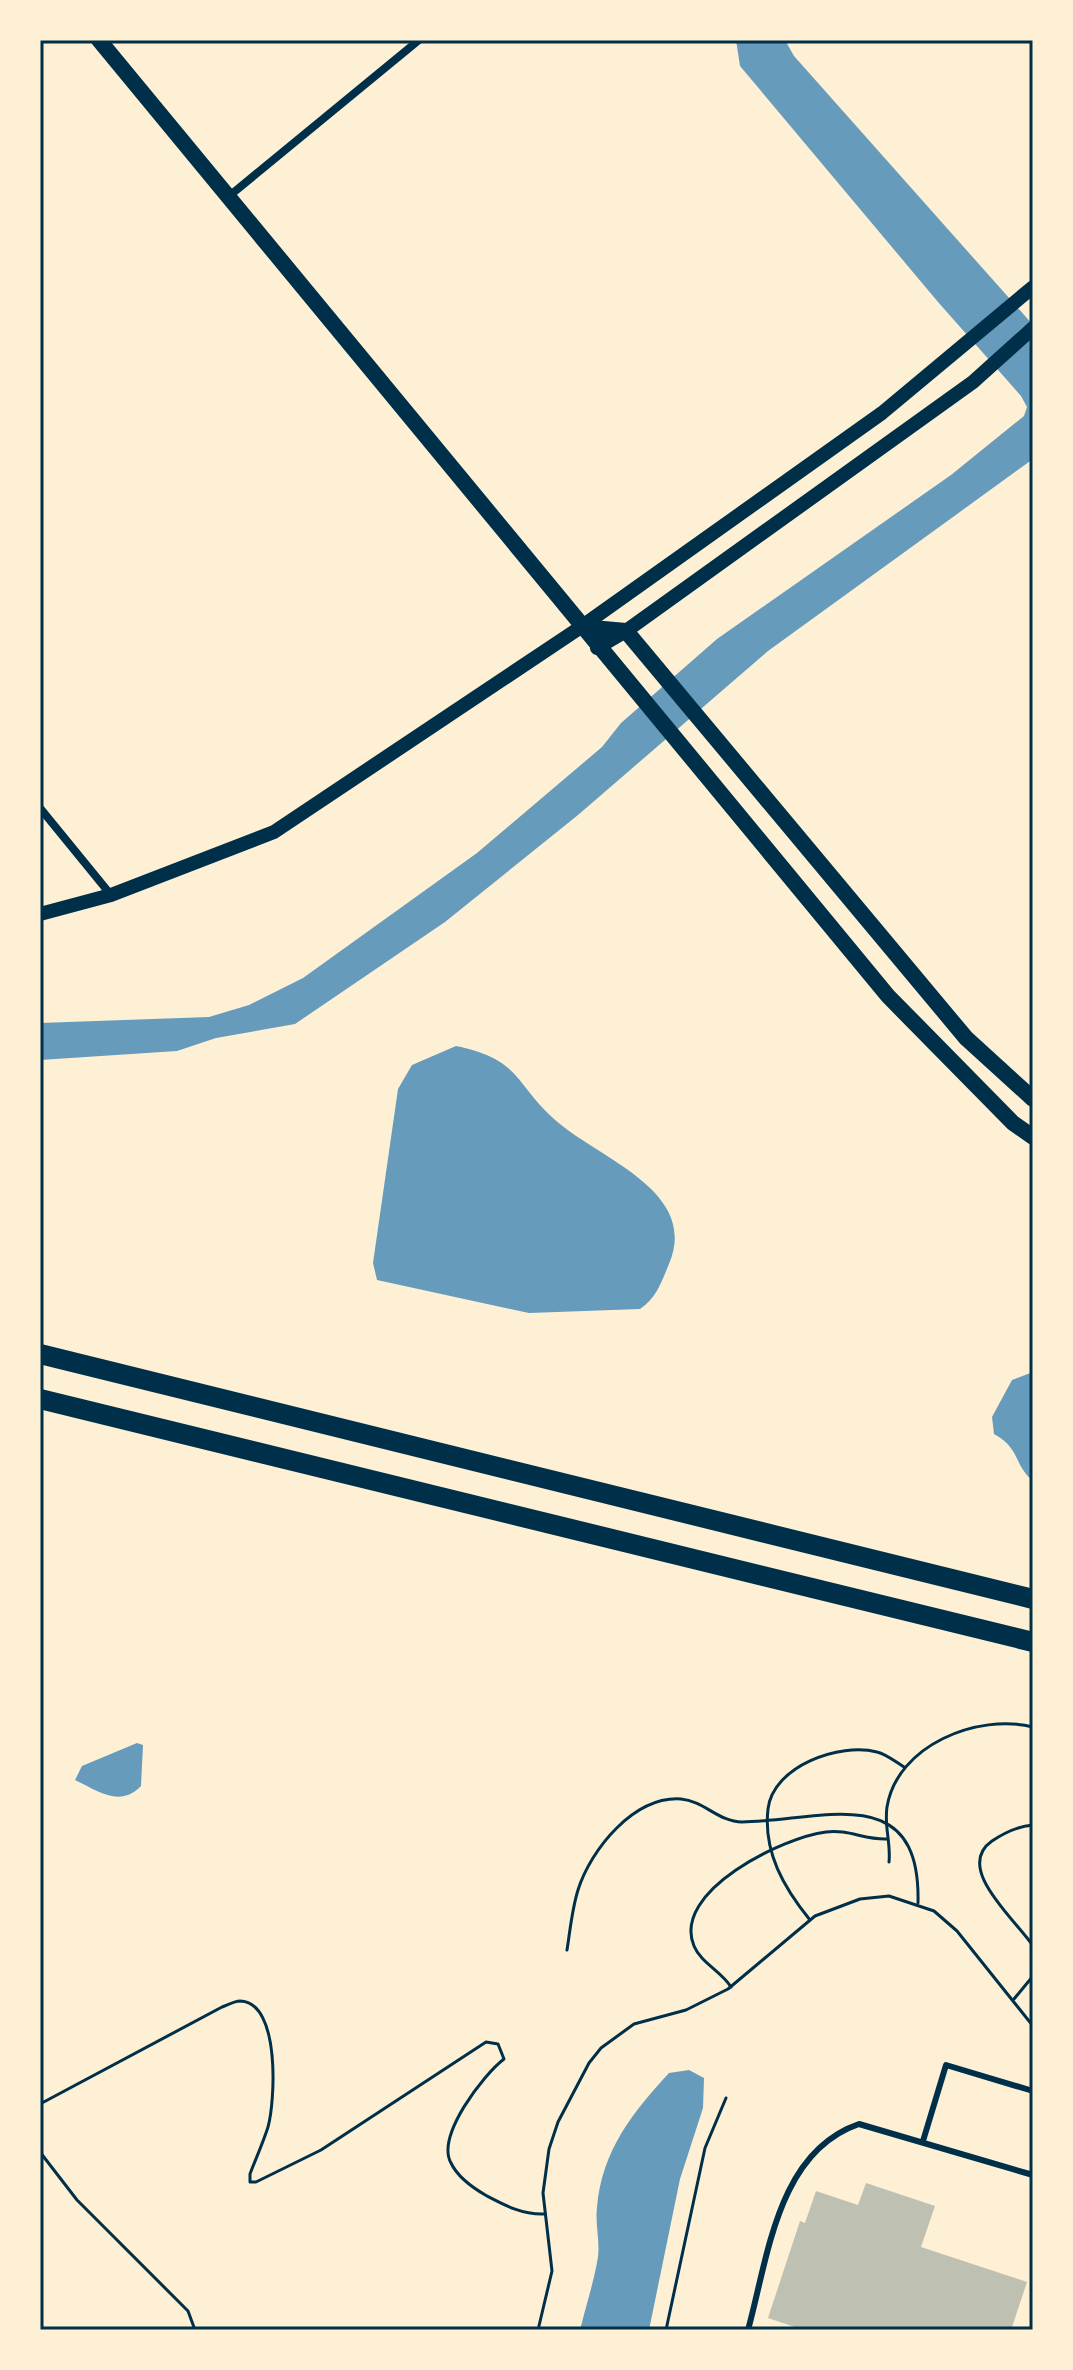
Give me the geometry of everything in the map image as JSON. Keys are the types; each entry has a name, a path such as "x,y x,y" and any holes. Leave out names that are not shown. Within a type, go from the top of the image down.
{"highway":[{"path":"40,1354 1033,1599"},
{"path":"40,1399 1033,1642"}],"main road":[{"path":"99,40 597,648 888,996 1003,1113 1033,1137"},
{"path":"581,627 626,631 966,1038 1033,1099"}],"street":[{"path":"227,197 419,40"},
{"path":"40,914 111,895 274,832 581,627 882,413 1029,290"},
{"path":"597,648 626,631 989,367 1030,332"},
{"path":"40,808 111,895"}],"lane":[{"path":"923,2141 946,2065 1033,2091"},
{"path":"748,2330 787,2195 800,2169 820,2144 859,2124 1033,2175"}],"path":[{"path":"889,1862 887,1806 904,1767 923,1749 958,1733 1009,1722 1033,1727"},
{"path":"810,1920 779,1878 771,1850 769,1819 772,1795 798,1767 820,1757 853,1750 878,1752 904,1767"},
{"path":"567,1950 578,1891 590,1862 610,1837 649,1804 680,1799 694,1802 729,1821 822,1812 887,1822 904,1837 910,1849 919,1877 918,1903"},
{"path":"1033,1825 1002,1835 985,1846 979,1855 978,1867 985,1885 1033,1946"},
{"path":"731,1987 694,1947 690,1931 704,1897 722,1881 771,1850 826,1832 850,1832 863,1838 887,1839"},
{"path":"538,2330 552,2271 545,2214 549,2149 575,2089 601,2048 634,2024 686,2010 731,1987 810,1920 860,1899 889,1896 918,1903 934,1911 957,1931 1033,2026"},
{"path":"1014,1999 1033,1976"},
{"path":"40,2104 222,2007 239,2001 250,2004 263,2021 273,2052 274,2091 268,2126 250,2174 250,2182 256,2182 321,2150 486,2042 498,2044 504,2059 487,2073 458,2119 448,2142 449,2161 463,2179 505,2206 531,2215 545,2214"},
{"path":"666,2330 705,2148 726,2098"},
{"path":"40,2152 77,2200 188,2311 195,2330"}],"water":[{"path":"736,40 785,40 794,56 1033,325 1033,459 768,651 578,815 445,922 295,1024 216,1038 177,1051 40,1060 40,1023 209,1017 249,1005 303,978 477,853 602,747 621,723 717,639 951,475 1024,416 1027,407 1021,396 740,66"},
{"path":"456,1046 478,1052 507,1067 560,1124 643,1181 660,1198 671,1217 675,1239 661,1283 651,1300 640,1309 529,1313 377,1280 373,1263 398,1089 412,1065"},
{"path":"1033,1372 1033,1481 1022,1469 1009,1445 994,1434 992,1417 1012,1380"},
{"path":"137,1743 143,1745 141,1786 133,1793 117,1797 100,1793 75,1780 82,1766"},
{"path":"689,2070 704,2078 703,2108 680,2179 649,2330 580,2330 598,2257 600,2187 612,2151 631,2118 669,2073"}],"building":[{"path":"866,2183 935,2206 921,2247 1027,2282 1011,2330 804,2330 768,2318 800,2221 805,2223 816,2191 858,2205"}]}
